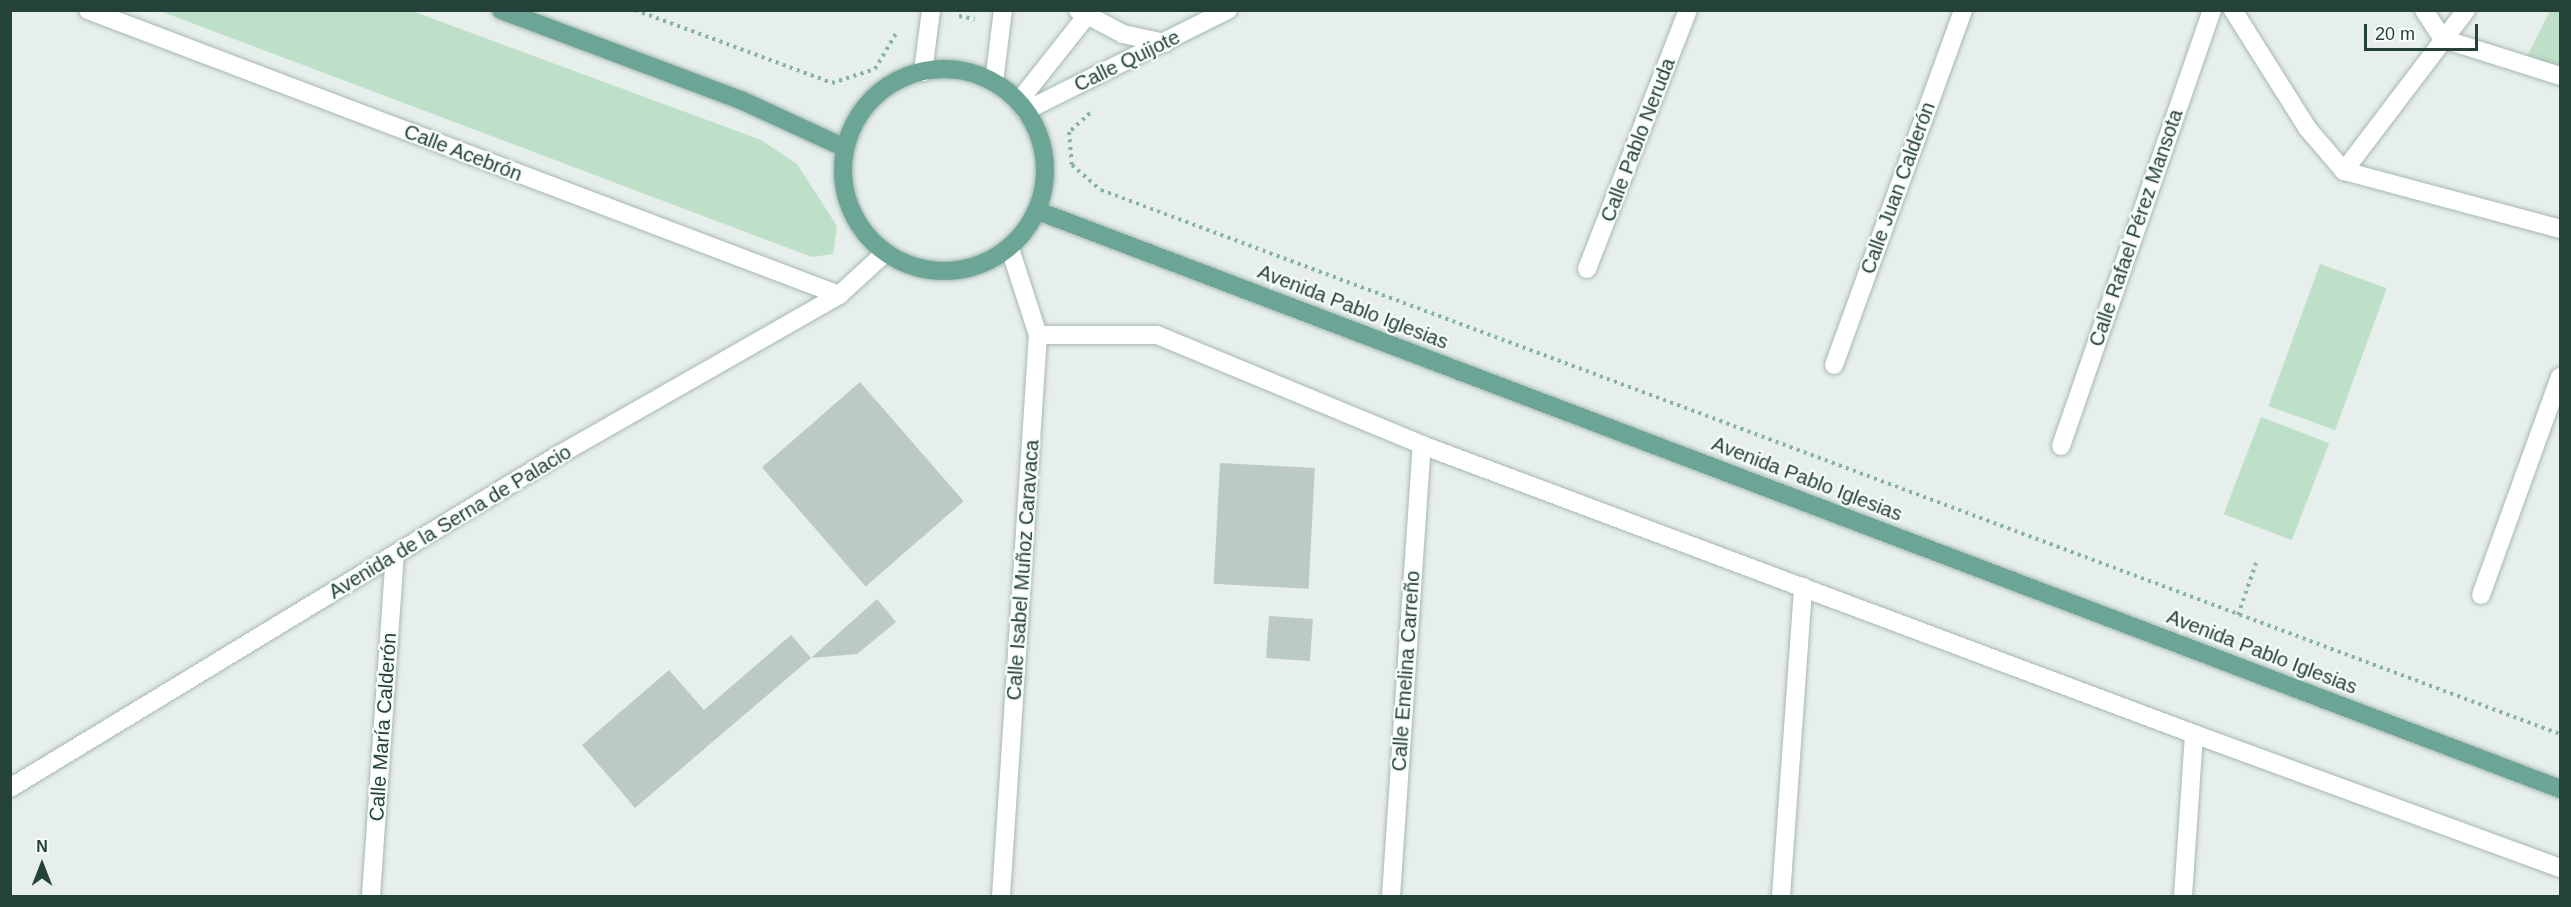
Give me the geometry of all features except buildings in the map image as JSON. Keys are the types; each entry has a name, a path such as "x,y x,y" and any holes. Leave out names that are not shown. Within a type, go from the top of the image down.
{"main road":[{"path":"501,10 743,101 844,148"},
{"path":"939,69 968,72 994,82 1022,106 1044,148 1044,190 1038,211 1010,249 964,270 902,263 885,253 868,238 850,211 843,178 844,148 849,133 874,97 896,81 923,72 939,69"},
{"name":"Avenida Pablo Iglesias","path":"1038,211 2560,789"}],"street":[{"name":"Calle Acebrón","path":"88,10 839,295"},
{"name":"Calle Quijote","path":"1022,106 1092,79 1228,10"},
{"name":"Calle Pablo Neruda","path":"1587,269 1688,10"},
{"name":"Calle Juan Calderón","path":"1834,365 1963,10"},
{"name":"Calle Rafael Pérez Mansota","path":"2061,446 2212,10"},
{"path":"2424,10 2442,39 2560,76"},
{"path":"2344,171 2466,10"},
{"path":"923,72 931,11"},
{"path":"1022,106 1085,12 1123,34 1165,43"},
{"path":"2231,12 2308,129 2344,171 2560,229"},
{"path":"994,82 1003,19"},
{"name":"Calle Isabel Muñoz Caravaca","path":"1001,897 1038,335 1010,249"},
{"name":"Avenida de la Serna de Palacio","path":"10,788 395,557 557,456 839,295 885,253"},
{"path":"1038,335 1157,335 1422,445 2194,734 2560,868"},
{"path":"2481,595 2560,377"},
{"name":"Calle Emelina Carreño","path":"1391,897 1422,445"},
{"name":"Calle María Calderón","path":"371,897 395,557"},
{"path":"1781,897 1803,587"},
{"path":"2182,897 2194,734"}],"path":[{"path":"635,10 832,83 875,69 910,11 1003,19"},
{"path":"1092,79 1104,103 1069,132 1071,165 1101,189 2560,734"},
{"path":"2238,615 2256,562"}],"green space":[{"path":"160,11 412,11 761,140 797,164 837,226 833,254 812,257"},
{"path":"2550,11 2560,11 2560,76 2523,65"},
{"path":"2320,264 2387,288 2335,430 2268,406"},
{"path":"2261,417 2329,443 2292,540 2224,514"}]}
